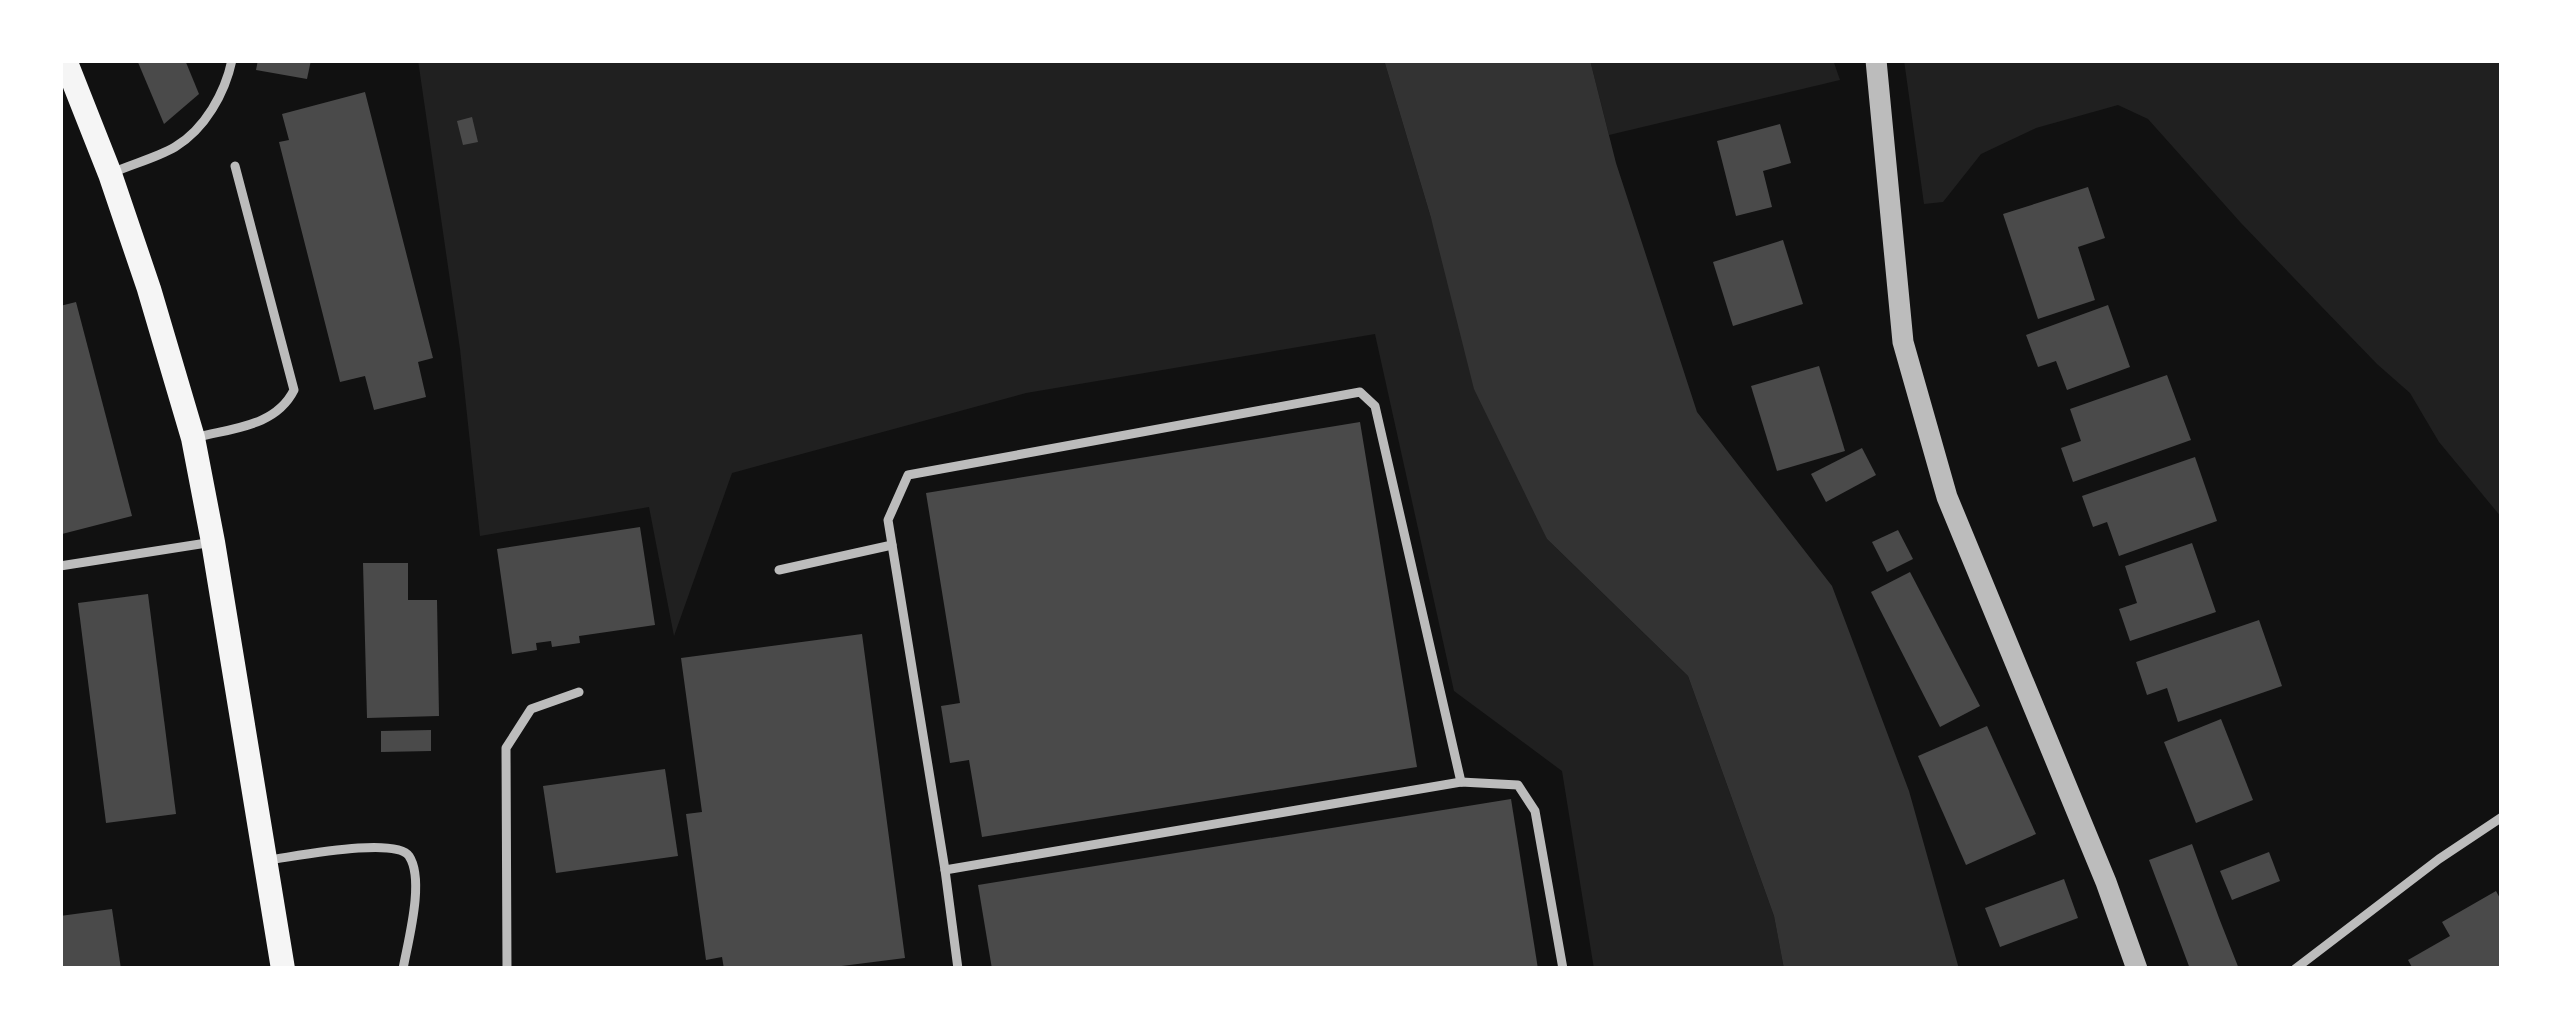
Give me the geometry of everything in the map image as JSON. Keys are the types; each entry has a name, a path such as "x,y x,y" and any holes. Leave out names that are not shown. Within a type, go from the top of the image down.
{"main road":[{"path":"65,60 149,289 193,438 283,969"}],"street":[{"path":"1876,60 1903,342 1947,497 2106,882 2137,969"}],"lane":[{"path":"110,174 177,146 203,120 226,85 232,60"},
{"path":"193,438 267,420 286,405 294,390 236,166"},
{"path":"958,969 888,520 908,475 1360,392 1375,406 1461,782"},
{"path":"60,566 213,542"},
{"path":"779,570 892,545"},
{"path":"507,969 506,748 531,709 579,692"},
{"path":"945,870 1461,782 1518,785 1535,811 1563,969"},
{"path":"2295,969 2439,859 2502,818"},
{"path":"266,860 369,847 399,849 410,857 416,888 404,969"}],"shaded area":[{"path":"418,60 1384,60 1431,218 1547,539 1688,676 1774,916 1784,969 1594,969 1562,771 1454,691 1375,334 1026,393 732,473 674,636 649,507 480,536 460,349"},
{"path":"1384,60 1590,60 1616,163 1697,412 1832,586 1909,791 1959,969 1784,969 1774,916 1688,676 1547,539 1474,389 1431,218"},
{"path":"1590,60 1833,60 1840,80 1609,135"},
{"path":"1904,60 2502,60 2502,518 2439,442 2410,393 2241,223 2148,119 2118,105 2036,128 1981,154 1943,202 1924,204"}],"building":[{"path":"137,60 185,60 199,94 164,124"},
{"path":"258,60 311,60 307,79 256,70"},
{"path":"365,92 433,358 418,362 426,397 374,410 365,376 340,382 279,142 289,140 282,114"},
{"path":"472,117 478,142 463,145 457,121"},
{"path":"1780,124 1791,163 1763,171 1772,207 1736,216 1717,141"},
{"path":"2088,187 2105,238 2078,247 2095,300 2038,319 2003,214"},
{"path":"1783,240 1803,304 1733,326 1713,262"},
{"path":"76,302 132,516 62,534 60,306"},
{"path":"2108,305 2130,367 2067,390 2056,361 2038,367 2026,335"},
{"path":"1819,366 1845,451 1777,471 1751,386"},
{"path":"2167,375 2191,440 2073,482 2061,448 2081,441 2070,409"},
{"path":"1360,422 1417,767 982,837 969,760 950,763 941,706 960,703 926,493"},
{"path":"1862,448 1876,475 1826,502 1811,474"},
{"path":"2195,457 2217,521 2119,556 2107,522 2093,527 2082,496"},
{"path":"640,527 655,625 579,636 580,643 552,647 551,641 536,643 537,650 512,654 497,549"},
{"path":"1898,530 1913,559 1887,572 1872,542"},
{"path":"2192,543 2216,612 2130,641 2119,609 2137,603 2125,566"},
{"path":"363,563 408,563 408,600 437,600 439,716 367,718"},
{"path":"1910,572 1980,706 1940,727 1871,592"},
{"path":"148,594 176,814 106,823 78,603"},
{"path":"2259,620 2282,686 2178,722 2167,688 2147,695 2136,662"},
{"path":"862,634 905,958 818,969 724,969 722,957 706,960 686,814 702,812 681,658"},
{"path":"2221,719 2253,800 2196,823 2164,742"},
{"path":"1987,726 2036,834 1966,865 1918,756"},
{"path":"431,730 431,751 381,752 381,731"},
{"path":"665,769 678,856 556,873 543,786"},
{"path":"1511,799 1538,969 992,969 978,885"},
{"path":"2192,844 2239,969 2190,969 2149,860"},
{"path":"2269,852 2280,881 2232,900 2220,871"},
{"path":"2064,879 2078,918 2000,947 1985,908"},
{"path":"2496,891 2502,902 2502,969 2413,969 2408,960 2450,936 2442,922"},
{"path":"112,909 121,969 60,969 60,916"}]}
